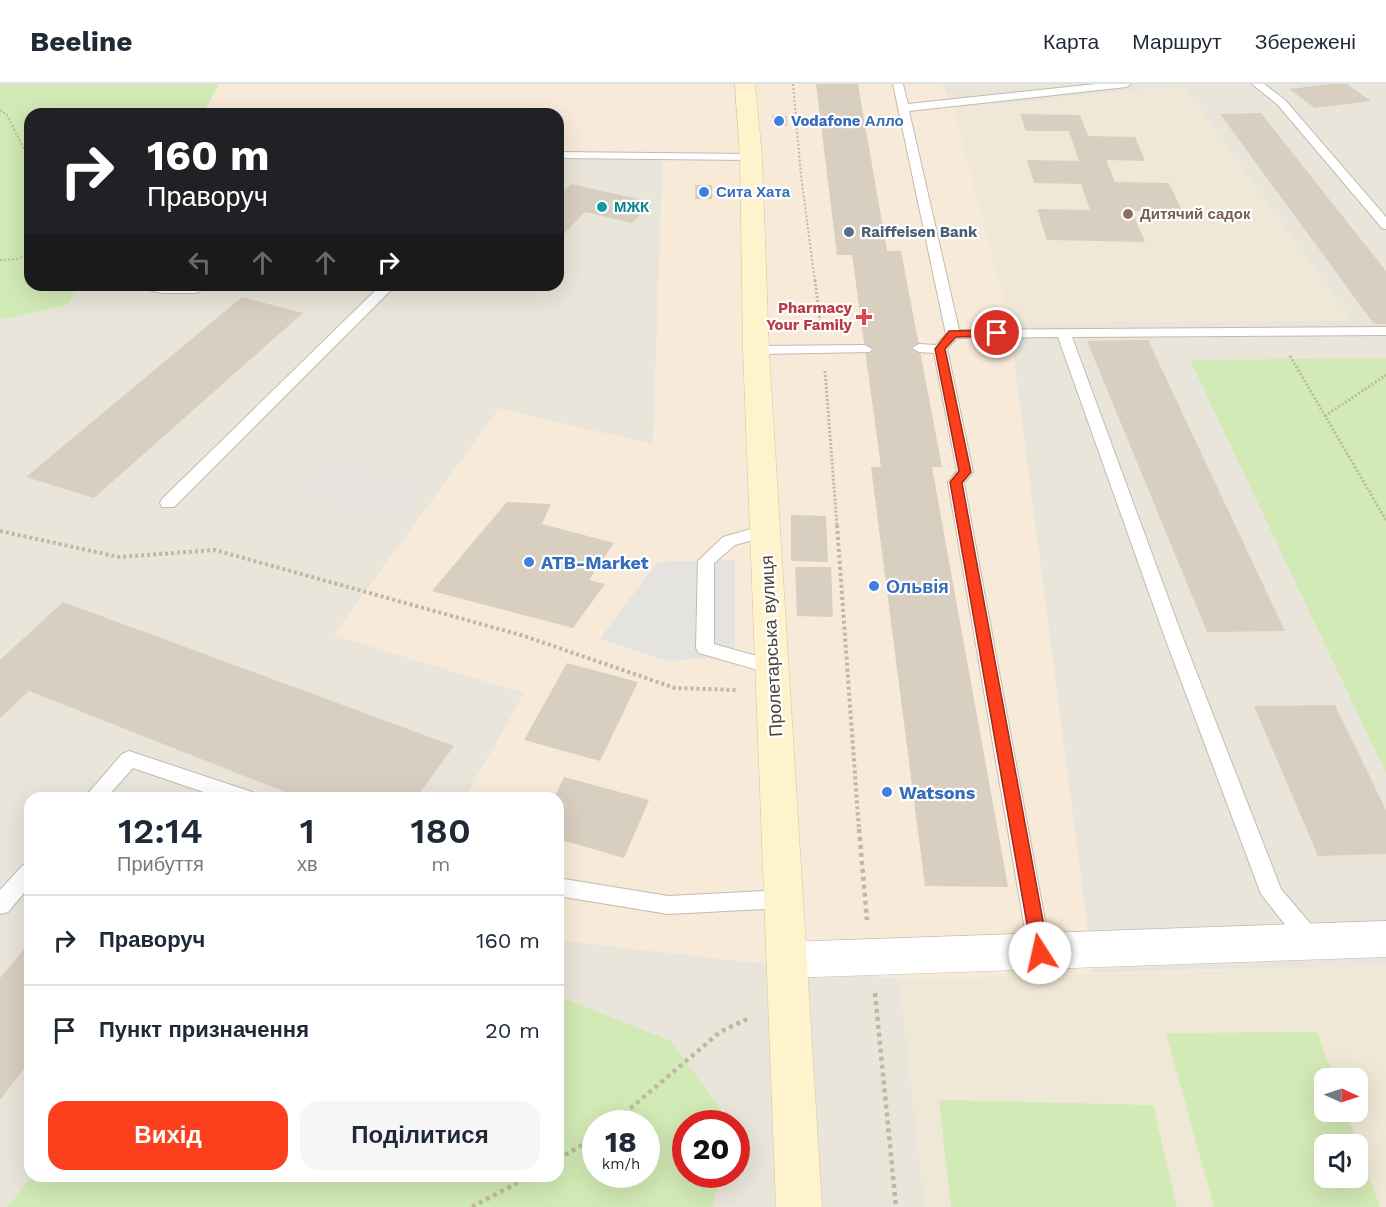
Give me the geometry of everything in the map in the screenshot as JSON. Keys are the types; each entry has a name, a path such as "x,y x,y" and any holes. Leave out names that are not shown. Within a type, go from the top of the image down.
{"street":[{"name":"Пролетарська вулиця","path":"745,84 751,157 756,350 799,1207"},
{"path":"788,979 871,957 1040,953 1386,939"}],"lane":[{"path":"898,84 953,334"},
{"path":"902,108 1126,84"},
{"path":"1257,84 1281,102 1384,221"},
{"path":"564,155 751,157"},
{"path":"168,503 383,291"},
{"path":"940,349 953,334 1386,331"},
{"path":"1063,333 1174,638 1272,894 1312,942"},
{"path":"919,348 940,349"},
{"path":"756,350 865,349"},
{"path":"940,349 965,472 956,482 1040,953"},
{"path":"765,531 729,541 706,561 705,648 773,679"},
{"path":"99,792 129,759 227,792"},
{"path":"0,905 24,878"},
{"path":"564,888 668,905 784,899"}],"path":[{"path":"794,84 801,175 818,292 842,576 858,838 896,1207"},
{"path":"0,110 7,115 24,149"},
{"path":"0,260 24,256"},
{"path":"1276,332 1386,520"},
{"path":"1325,416 1386,375"},
{"path":"0,531 119,557 215,550 524,636 675,688 773,679"},
{"path":"628,1110 720,1032 788,979"},
{"path":"564,1156 582,1145"},
{"path":"472,1207 519,1182"}],"shaded area":[{"path":"219,84 942,84 954,109 1009,323 1093,973 900,979 564,941 564,792 468,792 524,693 334,635 499,409 653,444 663,157 564,155 564,108 206,108"},
{"path":"942,84 1386,84 1386,966 1093,973 1009,323 1351,320 1183,86 954,109"},
{"name":"Дитячий садок","path":"1183,86 1352,320 1009,323 954,109"},
{"path":"564,155 663,157 653,445 499,409 334,635 525,693 468,792 24,792 24,1182 564,1182 564,941 900,979 925,1207 0,1207 0,320 67,305 77,291 564,291"},
{"path":"326,459 427,487 395,524 293,494"},
{"path":"735,560 735,656 668,661 600,639 657,562"},
{"path":"1386,966 1386,1207 925,1207 900,979"}],"green space":[{"path":"0,84 219,84 206,108 24,108 24,291 77,291 67,305 0,320"},
{"path":"1386,358 1386,773 1190,360"},
{"path":"564,998 671,1041 721,1110 672,1110 672,1188 717,1188 712,1207 8,1207 27,1182 564,1182"},
{"path":"1317,1032 1330,1068 1314,1068 1314,1122 1349,1122 1354,1134 1314,1134 1314,1188 1368,1188 1368,1174 1380,1207 1214,1207 1166,1033"},
{"path":"939,1100 1153,1105 1177,1207 951,1207"}],"building":[{"path":"816,84 858,84 887,251 901,251 942,467 932,467 1008,887 925,886 871,467 881,467 852,255 837,255"},
{"path":"1347,84 1371,101 1315,108 1289,89"},
{"path":"1261,113 1386,271 1386,324 1374,324 1220,114"},
{"path":"1020,114 1080,115 1088,136 1135,137 1145,161 1106,160 1115,182 1169,183 1182,211 1132,211 1145,242 1047,240 1037,209 1090,210 1081,184 1034,183 1027,160 1079,161 1069,131 1026,131"},
{"name":"Vodafone Алло","path":"772,115 787,116 787,126 772,125"},
{"name":"МЖК","path":"571,184 652,202 632,223 585,212 564,234 564,191"},
{"name":"Сита Хата","path":"695,185 712,185 712,199 695,199"},
{"path":"242,297 303,313 94,498 26,477"},
{"path":"1148,340 1285,631 1207,632 1087,341"},
{"name":"ATB-Market","path":"507,502 551,504 542,524 614,543 589,580 605,584 573,628 432,591"},
{"path":"791,515 826,516 828,562 791,561"},
{"path":"795,567 831,567 833,617 797,616"},
{"path":"63,602 454,746 420,792 285,792 29,691 0,718 0,660"},
{"path":"567,663 638,682 600,761 524,740"},
{"path":"1335,705 1386,810 1386,854 1318,856 1254,706"},
{"path":"564,777 649,800 624,858 564,841 564,792 557,792"},
{"path":"24,949 24,1069 0,1100 0,978"}],"place":[{"name":"Vodafone Алло","path":"779,121"},
{"name":"Сита Хата","path":"704,192"},
{"name":"МЖК","path":"602,207"},
{"name":"Дитячий садок","path":"1128,214"},
{"name":"Raiffeisen Bank","path":"849,232"},
{"name":"Pharmacy Your Family","path":"864,317"},
{"name":"ATB-Market","path":"529,562"},
{"name":"Ольвія","path":"874,586"},
{"name":"Watsons","path":"887,792"}],"route":[{"path":"997,333 953,334 940,349 965,472 956,482 1040,953"}]}
